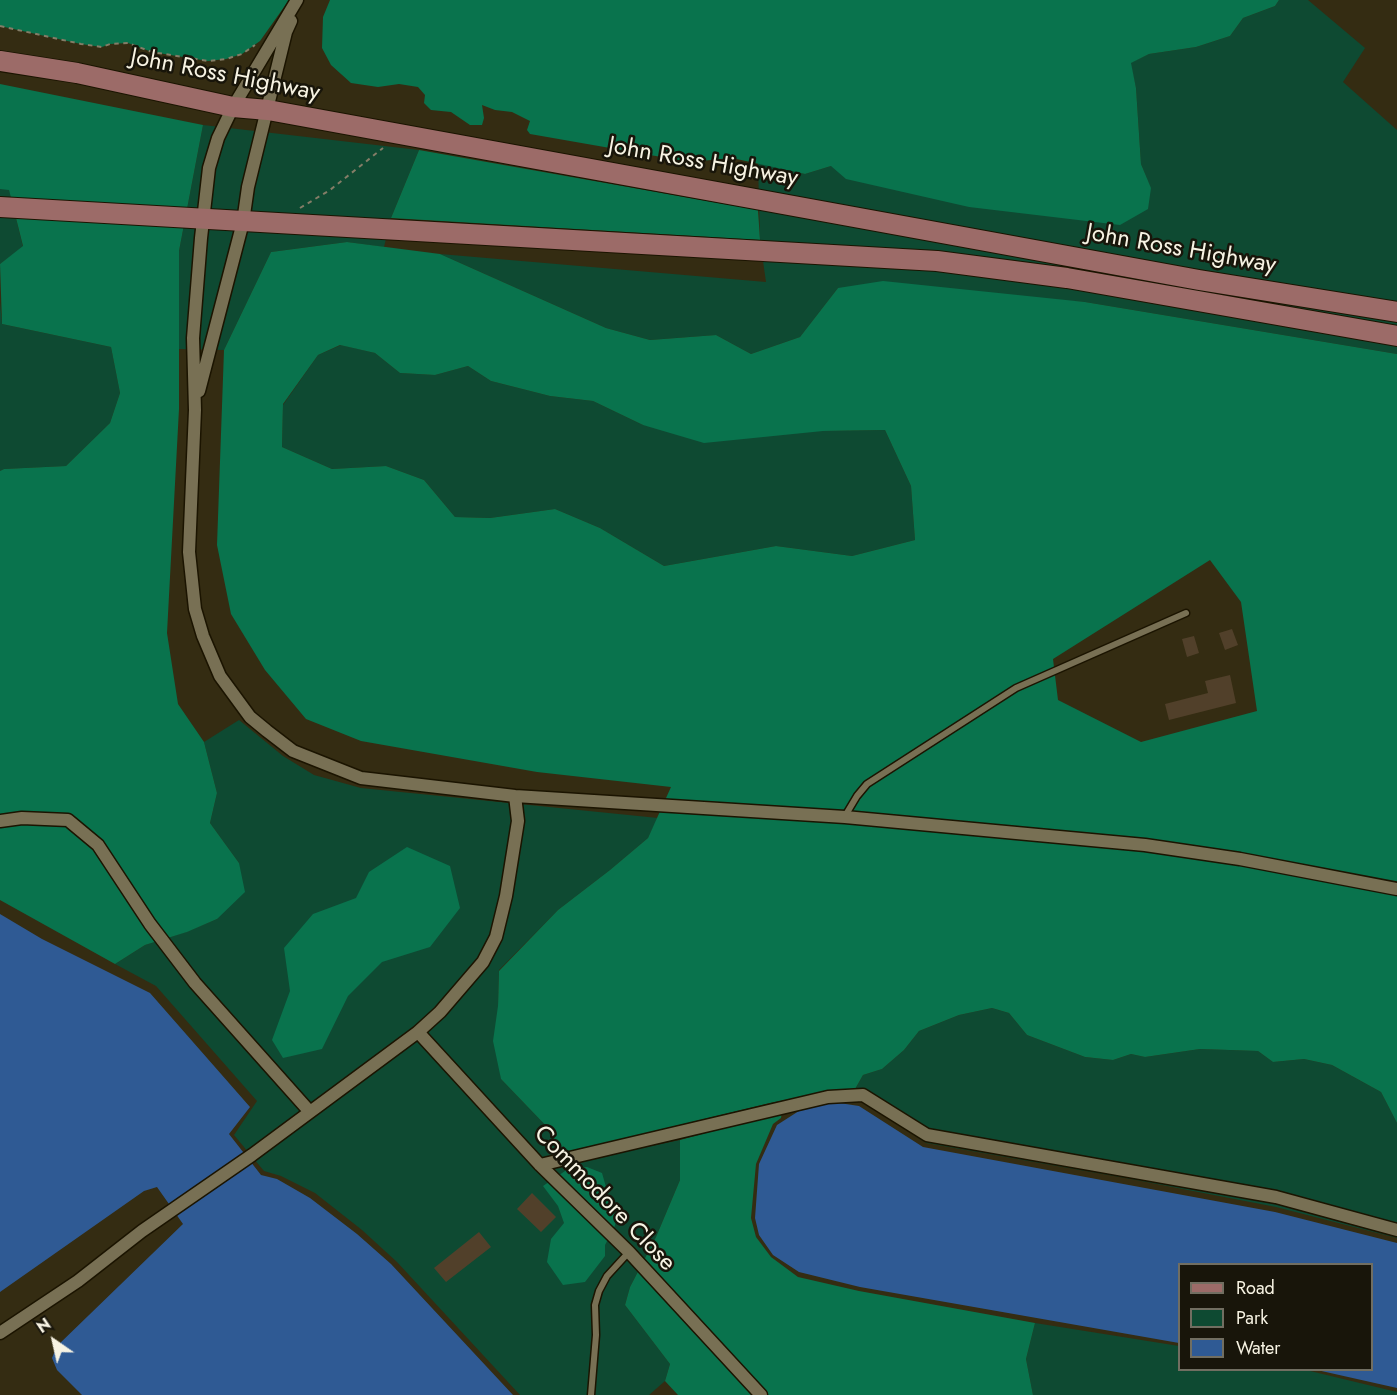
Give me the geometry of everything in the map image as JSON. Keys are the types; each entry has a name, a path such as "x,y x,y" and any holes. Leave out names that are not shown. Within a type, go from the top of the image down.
{"main road":[{"name":"John Ross Highway","path":"0,61 77,73 233,107 268,110 1187,278 1397,312"},
{"name":"John Ross Highway","path":"0,207 938,261 1067,278 1397,336"}],"street":[{"path":"299,0 233,107 218,138 209,168 193,338 195,410 189,552 195,609 203,636 220,676 250,717 293,751 361,778 515,796 845,817 1145,845 1397,889"},
{"path":"195,410 211,340 243,222 248,187 286,32 299,0"},
{"path":"0,1333 78,1281 142,1231 252,1155 418,1032 440,1012 483,962 495,937 506,896 518,820 515,796"},
{"path":"0,821 22,818 68,820 98,845 150,924 195,983 310,1112"},
{"name":"Commodore Close","path":"418,1032 540,1165 629,1252 761,1395"},
{"path":"540,1165 828,1097 863,1095 927,1135 1276,1197 1397,1230"}],"lane":[{"path":"845,817 867,784 1016,688 1186,613"},
{"path":"591,1395 596,1335 595,1305 607,1276 629,1252"}],"path":[{"path":"0,26 102,47 128,43 152,52 208,61 242,54 260,41"},
{"path":"272,224 330,190 399,134"}],"green space":[{"path":"0,0 289,0 260,41 242,54 208,61 152,52 128,43 102,47 0,26"},
{"path":"330,0 1279,0 1275,6 1243,18 1230,36 1196,47 1149,54 1131,63 1136,88 1141,164 1151,188 1148,209 1120,225 969,207 846,179 831,166 805,174 732,158 690,162 530,134 527,130 530,121 512,112 495,110 482,105 484,118 482,125 470,125 451,112 431,110 424,103 425,95 418,87 399,84 378,87 351,83 331,65 322,48 323,17"},
{"path":"1279,0 1308,0 1365,48 1343,82 1397,130 1397,354 1085,302 838,288 800,337 751,354 716,335 650,340 606,328 440,254 766,282 760,240 758,163 805,174 831,166 1151,189 1141,164 1136,88 1130,63 1149,54 1196,47 1230,36 1243,18 1275,6"},
{"path":"0,84 203,125 179,251 179,409 167,633 178,704 204,742 217,793 210,823 239,863 245,892 217,919 187,932 145,945 115,964 0,900 0,471 66,466 110,423 120,393 111,347 2,324 0,264 23,246 9,190 0,189"},
{"path":"203,125 419,150 391,218 384,247 347,242 271,252 224,350 178,349 179,251"},
{"path":"419,150 758,210 760,240 391,218"},
{"path":"0,189 9,189 23,247 0,264"},
{"path":"347,242 440,254 606,328 650,340 716,335 751,354 800,337 838,288 883,281 1085,302 1397,354 1397,1123 1381,1092 1332,1065 1304,1059 1273,1062 1258,1051 1200,1049 1145,1057 1131,1054 1113,1060 1085,1057 1027,1035 1009,1013 992,1008 959,1015 919,1031 904,1050 882,1069 863,1075 854,1091 836,1090 770,1103 561,1157 550,1130 501,1079 493,1041 498,1006 499,971 558,910 648,838 671,787 537,772 361,741 306,719 265,670 231,614 217,545 224,350 271,252","holes":["340,345 375,353 400,373 435,375 468,366 491,381 550,396 593,401 643,425 704,443 823,431 885,430 911,486 915,540 852,556 776,546 664,566 600,528 555,509 490,518 455,517 424,480 386,466 332,469 282,447 283,404 318,355","1210,560 1241,602 1257,711 1141,742 1058,700 1053,659"]},
{"path":"0,302 2,324 111,347 120,393 110,423 66,466 0,471"},
{"path":"341,345 375,353 400,373 435,375 468,366 491,381 550,396 593,401 643,425 823,431 885,430 911,486 915,540 852,556 776,546 664,566 600,528 555,509 490,518 455,517 424,480 386,466 332,469 282,447 283,405 318,355"},
{"path":"239,720 283,756 314,775 361,788 658,818 648,838 558,910 499,970 498,1006 501,1079 550,1130 564,1164 680,1140 680,1180 656,1237 630,1287 625,1305 670,1364 665,1381 649,1395 520,1395 397,1262 362,1230 315,1193 281,1176 264,1171 234,1135 257,1101 156,986 115,964 145,945 217,919 239,863 210,823 217,793 204,742"},
{"path":"407,847 450,866 460,908 430,947 382,962 348,996 322,1049 283,1058 272,1040 290,991 284,948 313,914 356,898 369,872"},
{"path":"992,1008 1009,1013 1027,1035 1085,1057 1113,1060 1131,1054 1145,1057 1200,1049 1258,1051 1273,1062 1304,1059 1332,1065 1381,1092 1397,1123 1397,1238 1276,1207 926,1143 863,1102 851,1097 863,1075 882,1069 904,1050 919,1031 959,1015"},
{"path":"782,1112 781,1118 773,1124 756,1164 751,1218 756,1237 771,1257 798,1277 859,1291 1035,1323 1026,1359 1033,1395 678,1395 665,1381 670,1364 625,1305 630,1287 656,1237 680,1180 680,1140"},
{"path":"587,1167 602,1173 608,1194 620,1210 605,1245 605,1256 585,1282 563,1285 547,1262 551,1239 564,1223 558,1206 543,1186 568,1169"},
{"path":"1035,1323 1178,1346 1178,1371 1310,1371 1397,1392 1397,1395 1033,1395 1026,1359"}],"water":[{"path":"0,914 42,939 150,993 250,1107 229,1134 261,1175 277,1179 310,1198 357,1234 391,1264 513,1395 82,1395 57,1370 52,1358 57,1346 183,1224 157,1187 144,1191 0,1292"},
{"path":"826,1101 859,1106 923,1147 1275,1212 1397,1243 1397,1388 1321,1371 1373,1371 1373,1263 1178,1263 1178,1343 860,1287 799,1272 773,1255 759,1235 755,1218 759,1164 777,1125 802,1109"}],"building":[{"path":"1232,629 1238,645 1225,650 1219,633"},
{"path":"1194,636 1199,653 1187,657 1182,639"},
{"path":"1230,675 1236,703 1169,720 1165,704 1208,693 1205,681"},
{"path":"532,1193 556,1217 541,1232 517,1209"},
{"path":"479,1232 491,1247 446,1282 434,1268"}]}
